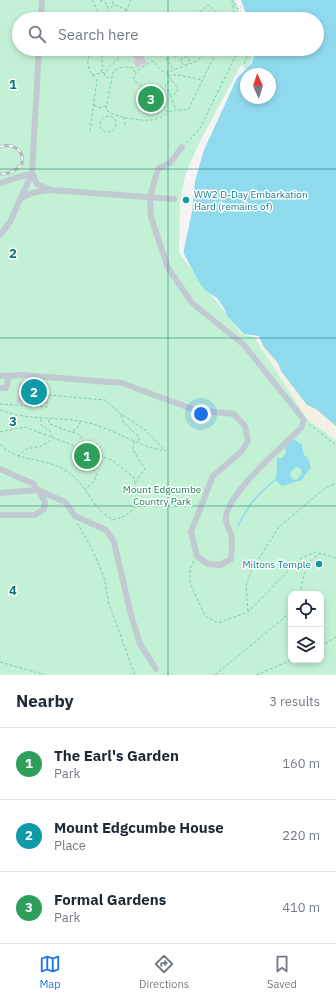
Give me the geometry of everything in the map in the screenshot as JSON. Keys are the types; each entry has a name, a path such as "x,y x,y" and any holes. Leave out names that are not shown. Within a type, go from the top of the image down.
{"lane":[{"path":"41,12 42,0"},
{"path":"0,235 10,222 32,173 39,56"},
{"path":"0,376 52,377 122,383 195,410 234,414 245,426 248,441 241,452 213,476 191,532 197,556 208,564 220,565 231,559 232,544 226,518 231,505 264,461 301,428 304,420 244,345 192,303 168,268 151,217 150,197 159,168 170,163 182,147"},
{"path":"0,183 32,173"},
{"path":"32,173 37,184 51,190"},
{"path":"22,198 35,192 51,190 174,199"},
{"path":"0,388 6,388 9,376"},
{"path":"0,469 34,484 45,502 44,510 35,515 0,515"},
{"path":"0,493 37,490 65,502 75,516 106,530 114,542 131,615 140,644 156,669"}],"path":[{"path":"92,0 98,12"},
{"path":"100,0 106,3 109,8"},
{"path":"112,0 114,5 127,10 131,0"},
{"path":"232,0 234,12"},
{"path":"233,3 238,9 241,7"},
{"path":"107,12 109,8 112,8 114,5"},
{"path":"200,12 208,5 216,12"},
{"path":"89,56 87,61 91,75 97,80 90,131"},
{"path":"101,72 101,58 103,56"},
{"path":"91,75 104,72 118,60 117,56"},
{"path":"166,56 174,70"},
{"path":"135,72 153,61 163,72 168,72 188,64 200,56"},
{"path":"108,112 124,117 152,120 175,110 188,110 214,56"},
{"path":"182,147 199,130 236,56"},
{"path":"244,64 247,56"},
{"path":"182,58 187,58 188,64 182,64 182,58"},
{"path":"108,116 106,106 111,80 117,68 128,67 133,68 136,82 140,86 152,88 168,112"},
{"path":"104,72 105,76 111,80"},
{"path":"167,75 179,75 201,80 203,79"},
{"path":"167,75 173,80 178,88 177,92 171,96"},
{"path":"173,80 166,85 175,110"},
{"path":"93,105 99,108 106,106"},
{"path":"116,121 112,117 108,116 102,118 100,123 103,131 108,133 114,131 117,126 116,121 118,115"},
{"path":"124,117 125,126"},
{"path":"0,404 47,407 48,395 105,400 121,414 144,429 166,452 80,422 13,415 0,410"},
{"path":"121,414 124,423 139,437 139,443"},
{"path":"41,419 41,425 50,431 53,439"},
{"path":"48,419 50,424 80,435 83,441 82,449"},
{"path":"304,420 336,445"},
{"path":"71,432 77,429 80,422"},
{"path":"0,432 25,427 53,439 112,460 134,478 135,508 123,517 112,520 96,508 82,484 64,469 45,462 18,457 6,451 0,444"},
{"path":"18,457 26,449 41,446 53,439"},
{"path":"134,441 133,450 145,469 135,482"},
{"path":"78,448 97,475 94,482 85,490"},
{"path":"248,612 246,586 251,571 279,526 325,488 336,483"},
{"path":"75,516 80,530 92,549 104,577 109,604 135,675"},
{"path":"197,556 190,569 190,583 205,616 218,624 248,612 300,559 315,552 336,558"},
{"path":"301,591 303,578 310,560 319,553"},
{"path":"215,675 288,614"},
{"path":"324,644 336,637"},
{"path":"256,675 288,661"},
{"path":"0,662 45,675"}],"green space":[{"name":"Mount Edgcumbe Country Park","path":"0,0 235,0 239,12 12,12 12,56 253,56 247,68 241,65 198,145 185,176 180,201 179,253 241,333 255,338 307,419 336,440 336,675 0,675"}],"sand":[{"path":"268,341 336,415 336,440 307,419 263,350 263,346"}],"water":[{"path":"241,0 336,0 336,426 316,409 307,405 281,371 278,363 263,346 259,336 244,334 227,316 224,308 217,298 205,290 199,282 184,254 192,212 195,181 204,150 237,78 240,75 240,104 276,104 276,68 247,68 252,63 254,56 324,56 324,12 245,12"},
{"path":"294,439 302,445 304,455 308,458 311,468 302,480 282,486 275,480 277,472 277,458 282,458 286,453 285,447","holes":["296,467 300,468 302,474 296,480 292,479 290,473"]}],"building":[{"path":"133,56 143,56 147,63 137,68 133,62 136,60"},
{"path":"19,382 48,383 46,405 39,405 39,402 23,401 23,404 17,404 17,397 19,397"},
{"name":"Miltons Temple","path":"316,559 323,561 321,568 314,567"}],"waterway":[{"path":"238,526 245,512 263,491 275,480"}],"railway":[{"path":"0,147 13,147 22,155 22,164 18,168 9,173 0,174"}],"place":[{"name":"Formal Gardens","path":"151,99"},
{"name":"WW2 D-Day Embarkation Hard (remains of)","path":"186,200"},
{"name":"Mount Edgcumbe House","path":"34,392"},
{"name":"The Earl's Garden","path":"87,456"},
{"name":"Miltons Temple","path":"319,564"}]}
